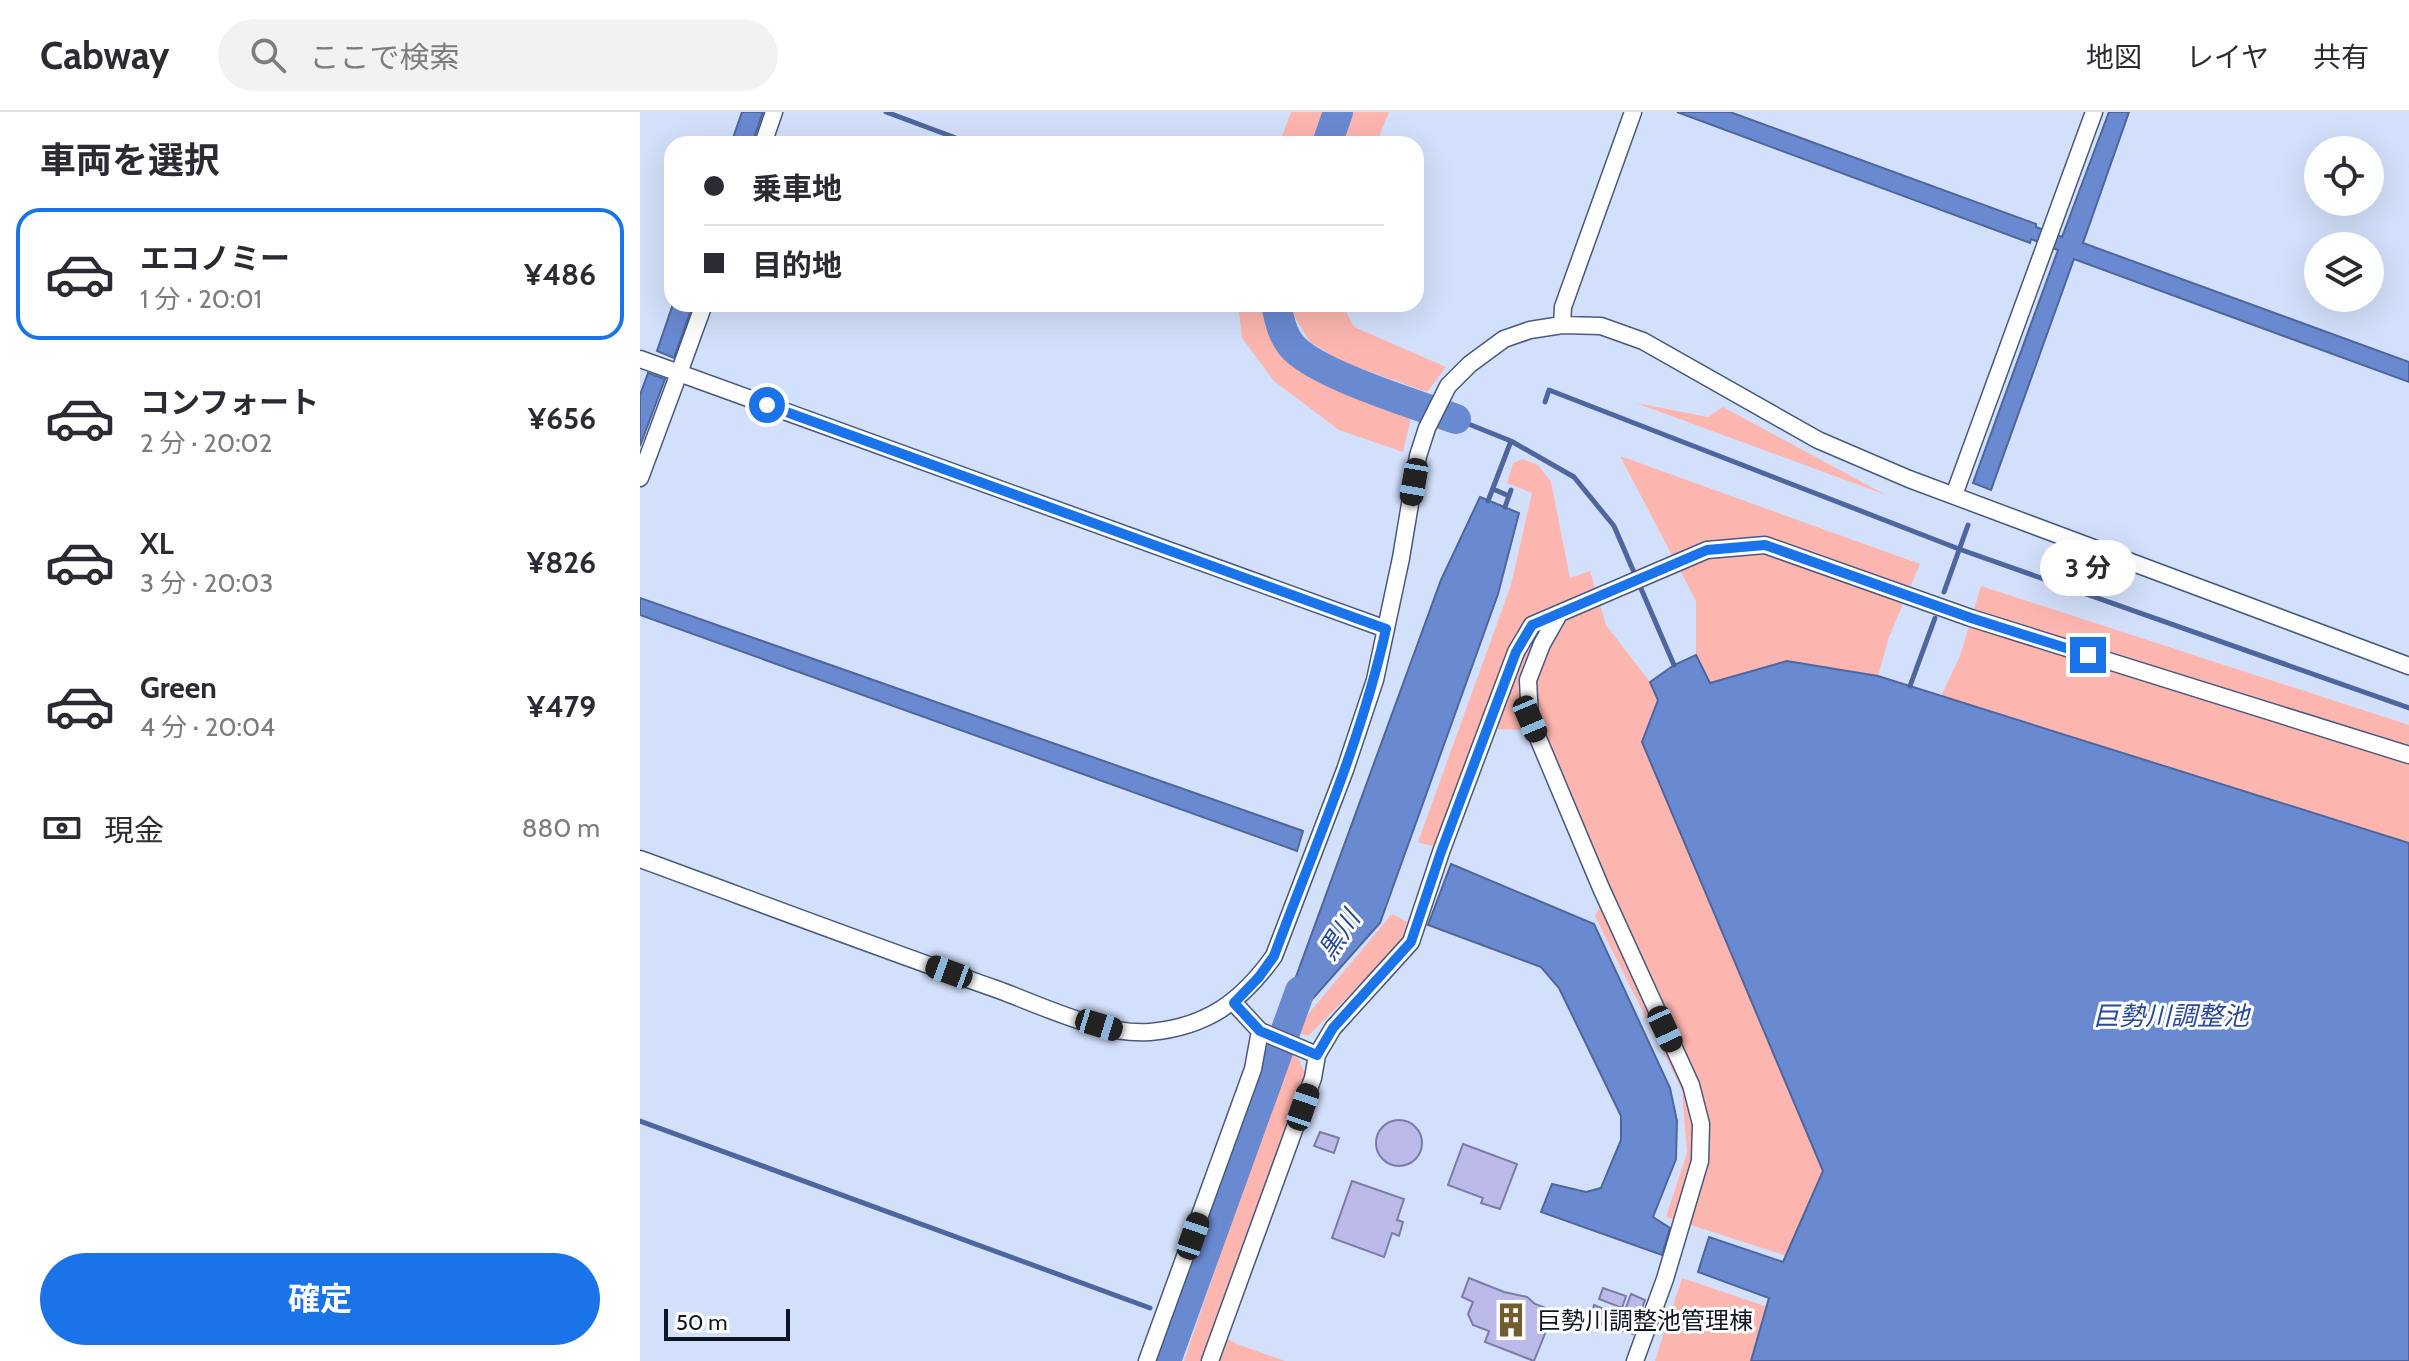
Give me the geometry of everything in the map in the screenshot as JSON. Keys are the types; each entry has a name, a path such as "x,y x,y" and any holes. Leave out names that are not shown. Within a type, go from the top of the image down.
{"street":[{"path":"766,136 774,112"},
{"path":"1562,325 1563,307 1633,112"},
{"path":"1954,495 2094,112"},
{"path":"640,478 701,312"},
{"path":"640,859 977,983 1117,1030 1147,1032 1178,1027 1199,1021 1234,1003 1274,956 1345,770 1375,680 1418,456 1427,428 1448,386 1470,364 1504,339 1530,330 1562,325 1601,326 1643,341 1818,440 1909,479 2409,666"},
{"path":"640,359 1386,629"},
{"path":"1210,1361 1248,1279 1313,1078 1317,1055 1333,1028 1411,942 1441,852 1516,652 1532,625 1707,550 1765,545 1971,618 2409,755"},
{"path":"1559,614 1542,644 1528,680 1530,719 1601,888 1691,1085 1701,1124 1700,1161 1665,1279 1635,1361"},
{"path":"1234,1003 1260,1031 1317,1055"},
{"path":"1147,1361 1253,1069 1260,1031"}],"shaded area":[{"path":"1291,112 1327,112 1318,136 1282,136"},
{"path":"1347,112 1389,112 1379,136 1338,136"},
{"path":"1239,312 1270,312 1273,328 1284,346 1315,373 1412,414 1403,452 1339,430 1274,381 1242,338"},
{"path":"1292,312 1346,312 1354,327 1446,367 1427,392 1340,361 1310,342"},
{"path":"1636,403 1708,417 1723,407 1886,495"},
{"path":"1620,456 1920,564 1889,637 1878,676 1877,739 1823,1171 1787,1256 1666,1217 1687,1153 1682,1090 1595,916 1601,903 1525,730 1482,729 1438,848 1418,842 1511,585 1532,493 1507,483 1513,463 1522,459 1538,465 1551,482 1570,578 1590,571 1606,625 1650,682 1658,700 1709,683 1696,655 1696,601"},
{"path":"1981,586 2409,725 2409,1013 1911,741 1941,696 1960,656"},
{"path":"1392,914 1407,922 1400,945 1308,1036 1299,1033 1304,1019"},
{"path":"1289,1054 1299,1059 1308,1082 1217,1333 1237,1344 1285,1361 1184,1361"},
{"path":"1682,1278 1768,1307 1751,1361 1655,1361"}],"water":[{"path":"742,112 763,112 755,136 734,136"},
{"path":"1677,112 1730,112 2036,224 2036,227 2062,237 2109,112 2129,112 2083,243 2409,362 2409,382 2074,259 1991,490 1973,483 2058,250 2031,239 2030,243"},
{"path":"670,312 690,312 674,358 657,351"},
{"path":"648,373 665,379 640,446 640,395"},
{"path":"1480,497 1519,513 1498,594 1380,923 1299,1014 1294,1028 1278,1026 1441,580"},
{"path":"640,598 1303,831 1297,851 640,615"},
{"name":"巨勢川調整池","path":"1696,655 1710,683 1787,661 1878,676 2409,843 2409,1361 1751,1361 1769,1298 1698,1272 1709,1237 1783,1262 1823,1171 1642,742 1658,700 1650,682 1674,665"},
{"path":"1451,864 1594,924 1670,1088 1677,1121 1676,1159 1653,1217 1670,1228 1662,1255 1541,1212 1552,1184 1586,1192 1601,1188 1621,1140 1621,1116 1559,988 1541,967 1428,925"}],"building":[{"path":"1399,1120 1415,1127 1422,1143 1415,1159 1399,1166 1383,1159 1376,1143 1383,1127"},
{"path":"1320,1132 1339,1138 1334,1153 1314,1146"},
{"path":"1463,1144 1517,1164 1500,1209 1481,1203 1483,1198 1448,1185"},
{"path":"1352,1181 1404,1199 1397,1220 1403,1222 1399,1236 1392,1233 1384,1257 1332,1238"},
{"name":"巨勢川調整池管理棟","path":"1469,1278 1504,1292 1527,1297 1535,1304 1554,1311 1534,1361 1485,1342 1489,1331 1473,1325 1468,1314 1473,1302 1462,1297"},
{"path":"1603,1288 1626,1296 1622,1308 1599,1299"},
{"path":"1631,1294 1645,1300 1633,1334 1618,1329"},
{"path":"1594,1305 1616,1314 1611,1327 1589,1320"}],"waterway":[{"path":"886,112 950,136"},
{"name":"黒川","path":"1330,136 1338,112"},
{"name":"黒川","path":"1278,312 1291,345 1321,367 1368,388 1456,419"},
{"path":"1545,402 1549,390 1959,549 2409,708"},
{"path":"1456,419 1511,441 1488,501"},
{"path":"1511,441 1574,477 1614,526 1674,665"},
{"path":"1493,489 1509,496"},
{"path":"1505,507 1511,490"},
{"path":"1944,592 1968,525"},
{"path":"1910,686 1935,618"},
{"name":"黒川","path":"1166,1361 1300,991"},
{"path":"640,1121 1150,1308"}],"place":[{"name":"巨勢川調整池管理棟","path":"1511,1320"}],"route":[{"path":"767,405 1386,629 1375,680 1345,770 1274,956 1234,1003 1260,1031 1317,1055 1333,1028 1411,942 1441,852 1516,652 1532,625 1707,550 1765,545 1971,618 2088,655"}]}
